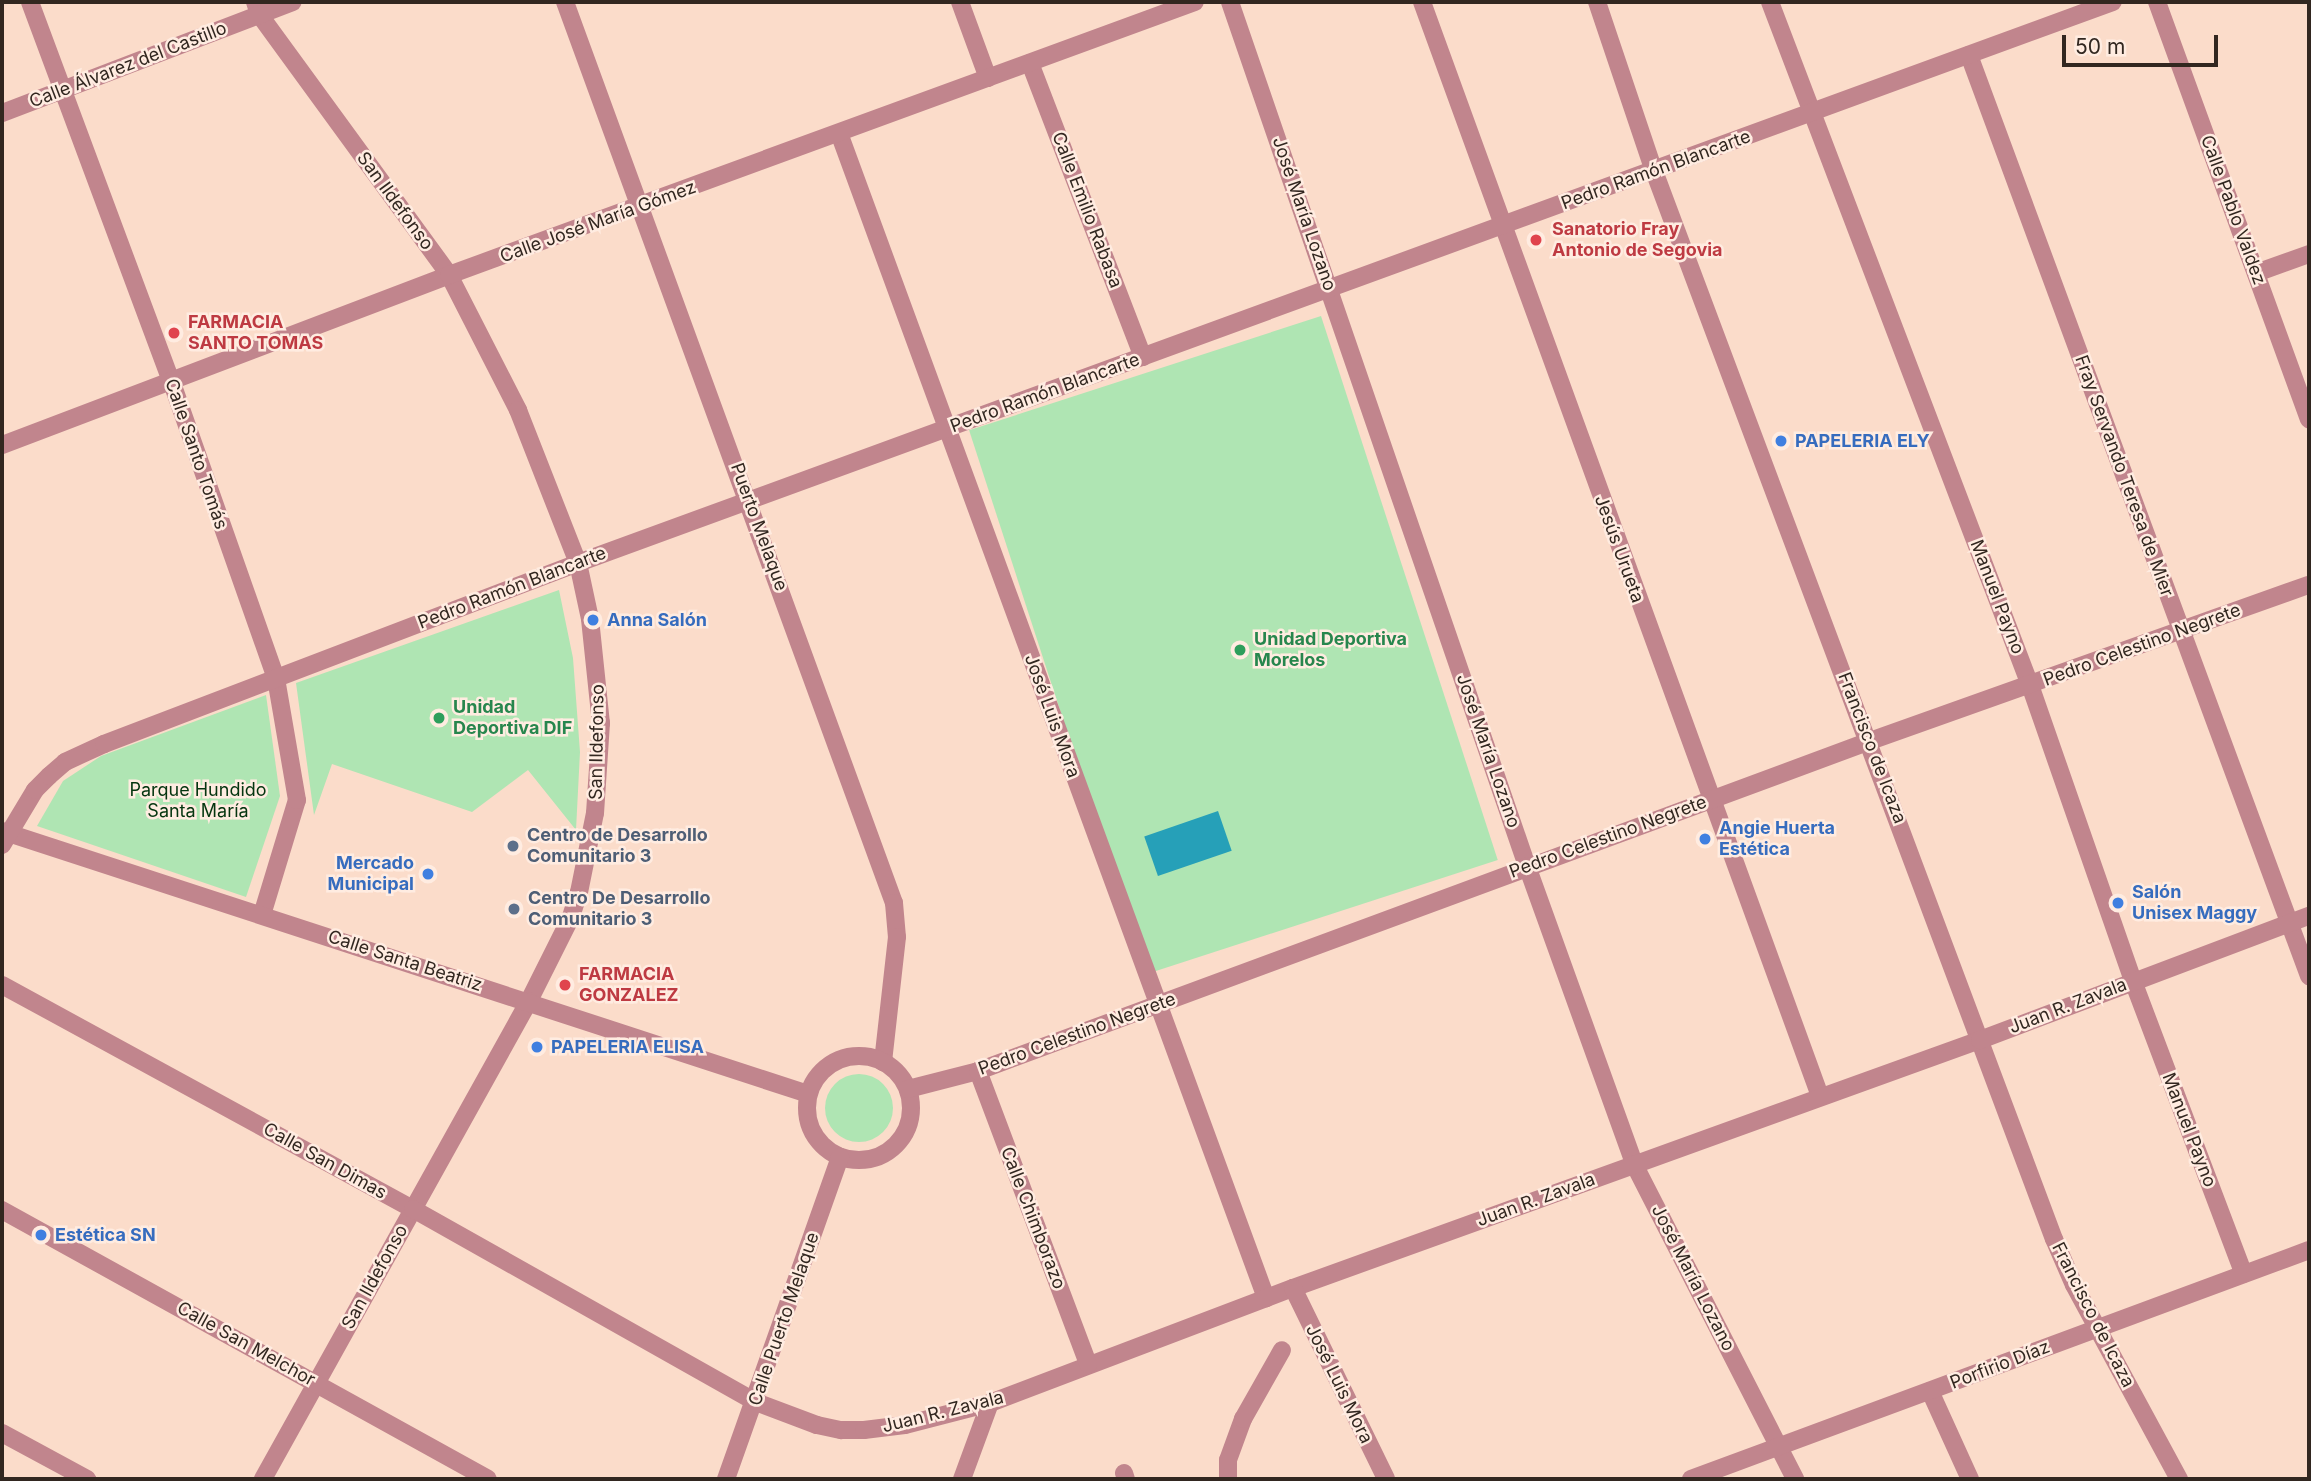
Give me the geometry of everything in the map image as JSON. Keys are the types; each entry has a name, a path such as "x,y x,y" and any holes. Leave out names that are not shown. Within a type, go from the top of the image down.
{"street":[{"name":"Calle Santo Tomás","path":"30,2 172,383 276,679 297,800 262,915"},
{"name":"Calle Álvarez del Castillo","path":"2,113 63,91 257,8 293,2"},
{"name":"Puerto Melaque","path":"565,2 750,502 894,903 897,937 883,1062"},
{"path":"960,2 988,78"},
{"name":"Calle José María Gómez","path":"2,445 172,383 449,275 1030,63 1174,5 1195,2"},
{"name":"José María Lozano","path":"1230,2 1331,289 1527,866 1634,1164 1796,1479"},
{"name":"Jesús Urueta","path":"1422,2 1820,1096"},
{"name":"Francisco de Icaza","path":"1597,2 1654,171 1870,741 2053,1239 2179,1479"},
{"name":"Manuel Payno","path":"1770,2 2030,685 2133,981 2244,1274"},
{"name":"Pedro Ramón Blancarte","path":"4,836 35,790 65,762 104,744 578,563 2113,2"},
{"name":"Calle Pablo Valdez","path":"2157,2 2309,419"},
{"name":"San Ildefonso","path":"257,8 449,275 518,410 578,563 590,620 600,699 595,813 573,910 529,1001 262,1479"},
{"name":"Fray Servando Teresa de Mier","path":"1969,55 2309,976"},
{"name":"Calle Emilio Rabasa","path":"1030,63 1143,357"},
{"name":"José Luis Mora","path":"839,133 1266,1298"},
{"path":"2256,273 2309,254"},
{"name":"Pedro Celestino Negrete","path":"908,1089 978,1071 1527,866 2309,584"},
{"name":"Calle Santa Beatriz","path":"4,836 262,915 808,1094"},
{"name":"Juan R. Zavala","path":"756,1402 841,1430 905,1425 990,1403 1293,1288 1980,1040 2309,916"},
{"name":"Calle San Dimas","path":"2,985 412,1209 756,1402"},
{"path":"865,1056 883,1062 902,1078 908,1089 912,1109 908,1129 896,1145 880,1157 860,1161 840,1157 824,1147 812,1132 807,1113 808,1094 817,1077 830,1064 847,1057 865,1056"},
{"name":"Calle Chimborazo","path":"978,1071 1088,1364"},
{"name":"Calle Puerto Melaque","path":"726,1479 756,1402 840,1157"},
{"name":"Calle San Melchor","path":"2,1210 488,1479"},
{"name":"Porfirio Díaz","path":"1691,1479 2309,1250"},
{"name":"José Luis Mora","path":"1293,1288 1386,1479"},
{"path":"1228,1479 1228,1460 1242,1419 1282,1350"},
{"path":"1930,1391 1970,1479"},
{"path":"962,1479 990,1403"},
{"path":"2,1433 87,1479"}],"green space":[{"name":"Unidad Deportiva Morelos","path":"1321,316 1498,860 1146,974 969,430"},
{"name":"Unidad Deportiva DIF","path":"559,590 573,658 580,752 576,830 528,770 472,812 332,764 314,815 296,683"},
{"name":"Parque Hundido Santa María","path":"266,695 280,796 246,897 37,826 63,781 101,756"},
{"path":"859,1074 872,1077 883,1084 890,1095 893,1108 890,1121 883,1132 872,1139 859,1142 846,1139 835,1132 828,1121 825,1108 828,1095 835,1084 846,1077"}],"water":[{"path":"1218,811 1232,851 1158,876 1144,836"}],"place":[{"name":"Sanatorio Fray Antonio de Segovia","path":"1536,240"},
{"name":"FARMACIA SANTO TOMAS","path":"174,333"},
{"name":"PAPELERIA ELY","path":"1781,441"},
{"name":"Anna Salón","path":"593,620"},
{"name":"Unidad Deportiva Morelos","path":"1240,650"},
{"name":"Unidad Deportiva DIF","path":"439,718"},
{"name":"Angie Huerta Estética","path":"1705,839"},
{"name":"Centro de Desarrollo Comunitario 3","path":"513,846"},
{"name":"Mercado Municipal","path":"428,874"},
{"name":"Salón Unisex Maggy","path":"2118,903"},
{"name":"Centro De Desarrollo Comunitario 3","path":"514,909"},
{"name":"FARMACIA GONZALEZ","path":"565,985"},
{"name":"PAPELERIA ELISA","path":"537,1047"},
{"name":"Estética SN","path":"41,1235"}]}
